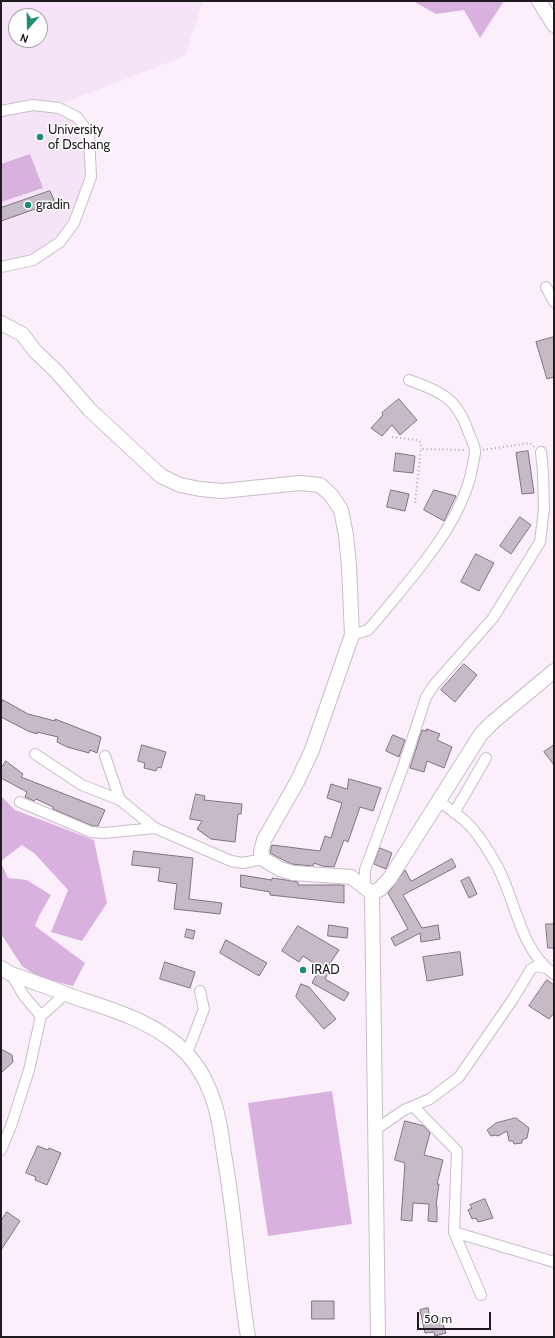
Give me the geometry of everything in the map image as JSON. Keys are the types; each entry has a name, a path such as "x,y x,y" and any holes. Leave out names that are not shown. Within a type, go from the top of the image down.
{"street":[{"path":"539,1 554,25"},
{"path":"1,111 33,105 58,108 77,117 89,133 91,177 74,223 60,242 33,260 1,267"},
{"path":"546,287 554,302"},
{"path":"1,322 22,334 35,351 56,371 90,410 161,476 180,485 222,491 300,483 320,486 331,495 341,510 350,566 352,635 312,750 298,782 264,840 261,852 263,859 275,867 293,873 350,877 368,890 380,889 390,878 481,734 554,671"},
{"path":"352,635 368,630 444,536 459,510 469,482 475,450 466,425 455,405 437,389 409,380"},
{"path":"378,1337 375,1130 368,890 365,870 403,767 426,698 434,685 492,618 540,542 544,509 541,452"},
{"path":"34,754 82,785 120,800 155,828 231,861 243,863 263,859"},
{"path":"105,756 120,800"},
{"path":"454,813 486,758"},
{"path":"439,801 471,826 496,865 512,898 526,938 550,971"},
{"path":"20,802 91,832 104,833 155,828"},
{"path":"375,1130 404,1110 430,1099 459,1077 513,999 531,969 537,966 550,971"},
{"path":"6,971 144,1023 170,1039 187,1053 199,1070 214,1102 230,1184 248,1337"},
{"path":"6,971 41,1016"},
{"path":"187,1053 204,1009 200,991"},
{"path":"1,1150 11,1126 29,1070 41,1016 65,994"},
{"path":"414,1106 458,1151 454,1232 481,1295"},
{"path":"454,1232 554,1262"}],"path":[{"path":"392,437 417,440 421,443 416,504"},
{"path":"421,449 475,450 530,444 541,452"}],"shaded area":[{"name":"University of Dschang","path":"1,1 203,1 185,56 48,109 72,120 88,154 81,200 58,242 32,260 1,273"},
{"path":"413,1 504,1 480,38 464,10 436,14"},
{"path":"30,154 43,188 1,202 1,164"},
{"path":"1,796 15,810 94,840 107,903 82,941 51,932 68,890 35,854 22,845 1,861"},
{"path":"1,863 8,878 27,880 51,895 35,926 85,963 73,986 38,977 22,966 1,934"},
{"path":"332,1091 352,1224 268,1236 248,1103"}],"building":[{"name":"gradin","path":"50,191 55,202 1,221 1,208"},
{"path":"554,337 554,377 547,379 536,342"},
{"path":"399,399 417,420 400,435 392,425 382,436 371,428 383,415 382,413"},
{"path":"528,451 534,493 522,494 516,453"},
{"path":"396,453 415,456 413,473 394,471"},
{"path":"391,490 409,494 405,511 387,507"},
{"path":"434,490 456,496 444,521 424,510"},
{"path":"520,517 531,525 511,554 500,546"},
{"path":"476,554 494,563 479,591 461,582"},
{"path":"464,664 477,675 455,702 441,690"},
{"path":"3,700 28,714 55,721 55,719 101,737 97,753 90,750 89,753 67,747 57,742 58,737 28,731 1,717 1,705"},
{"path":"427,729 440,734 437,740 452,747 444,768 427,761 424,772 410,768 422,730 426,731"},
{"path":"393,735 405,740 399,757 386,751"},
{"path":"142,745 166,752 161,768 158,767 156,771 144,768 145,763 138,761"},
{"path":"554,745 554,765 544,752"},
{"path":"6,761 23,774 21,777 105,810 98,826 93,826 53,809 53,807 36,799 34,801 25,797 27,792 1,778 1,769"},
{"path":"349,779 381,788 373,811 360,807 348,842 344,840 334,867 322,866 314,863 313,866 291,864 270,853 272,845 320,851 325,836 331,838 342,803 327,798 331,784 347,789"},
{"path":"196,794 205,796 204,800 242,804 241,814 238,814 235,842 211,839 197,829 202,821 190,819"},
{"path":"380,848 392,853 386,869 374,864"},
{"path":"134,851 193,858 189,899 222,903 220,914 174,909 177,884 158,881 160,868 132,865"},
{"path":"452,859 456,867 403,895 422,928 438,925 440,939 421,942 420,933 395,946 391,938 408,929 388,893 405,870 411,881"},
{"path":"241,875 298,882 298,885 344,885 344,903 270,895 270,892 241,887"},
{"path":"469,877 477,894 469,898 461,881"},
{"path":"546,924 554,924 554,948 548,948"},
{"path":"329,925 348,928 347,938 328,936"},
{"path":"298,926 339,950 325,971 328,973 325,979 349,993 344,1001 312,983 318,972 315,971 318,966 303,956 299,962 282,951"},
{"path":"187,929 195,931 193,939 185,937"},
{"path":"226,940 267,963 259,976 220,953"},
{"path":"460,952 463,975 427,981 423,957"},
{"path":"165,962 195,972 190,988 160,979"},
{"path":"547,980 554,985 554,1013 549,1019 529,1006"},
{"path":"301,984 309,987 336,1019 324,1029 296,997"},
{"path":"1,1049 12,1055 13,1062 1,1073"},
{"path":"516,1118 529,1128 527,1138 522,1140 522,1143 514,1144 513,1141 509,1141 507,1131 498,1136 491,1136 487,1130 496,1123"},
{"path":"405,1121 424,1126 430,1133 424,1155 443,1160 437,1184 439,1184 436,1206 437,1222 428,1221 429,1204 413,1203 412,1221 401,1220 405,1163 395,1160"},
{"path":"38,1146 48,1150 49,1148 61,1153 47,1185 35,1180 36,1177 26,1173"},
{"path":"485,1199 493,1218 478,1222 476,1218 472,1219 468,1210 472,1208 470,1205"},
{"path":"7,1212 20,1221 1,1250 1,1221"},
{"path":"312,1301 334,1301 334,1319 312,1319"},
{"path":"428,1308 431,1322 441,1318 446,1333 435,1336 434,1332 425,1333 420,1310"}],"place":[{"name":"University of Dschang","path":"40,137"},
{"name":"gradin","path":"28,205"},
{"name":"IRAD","path":"303,970"}]}
